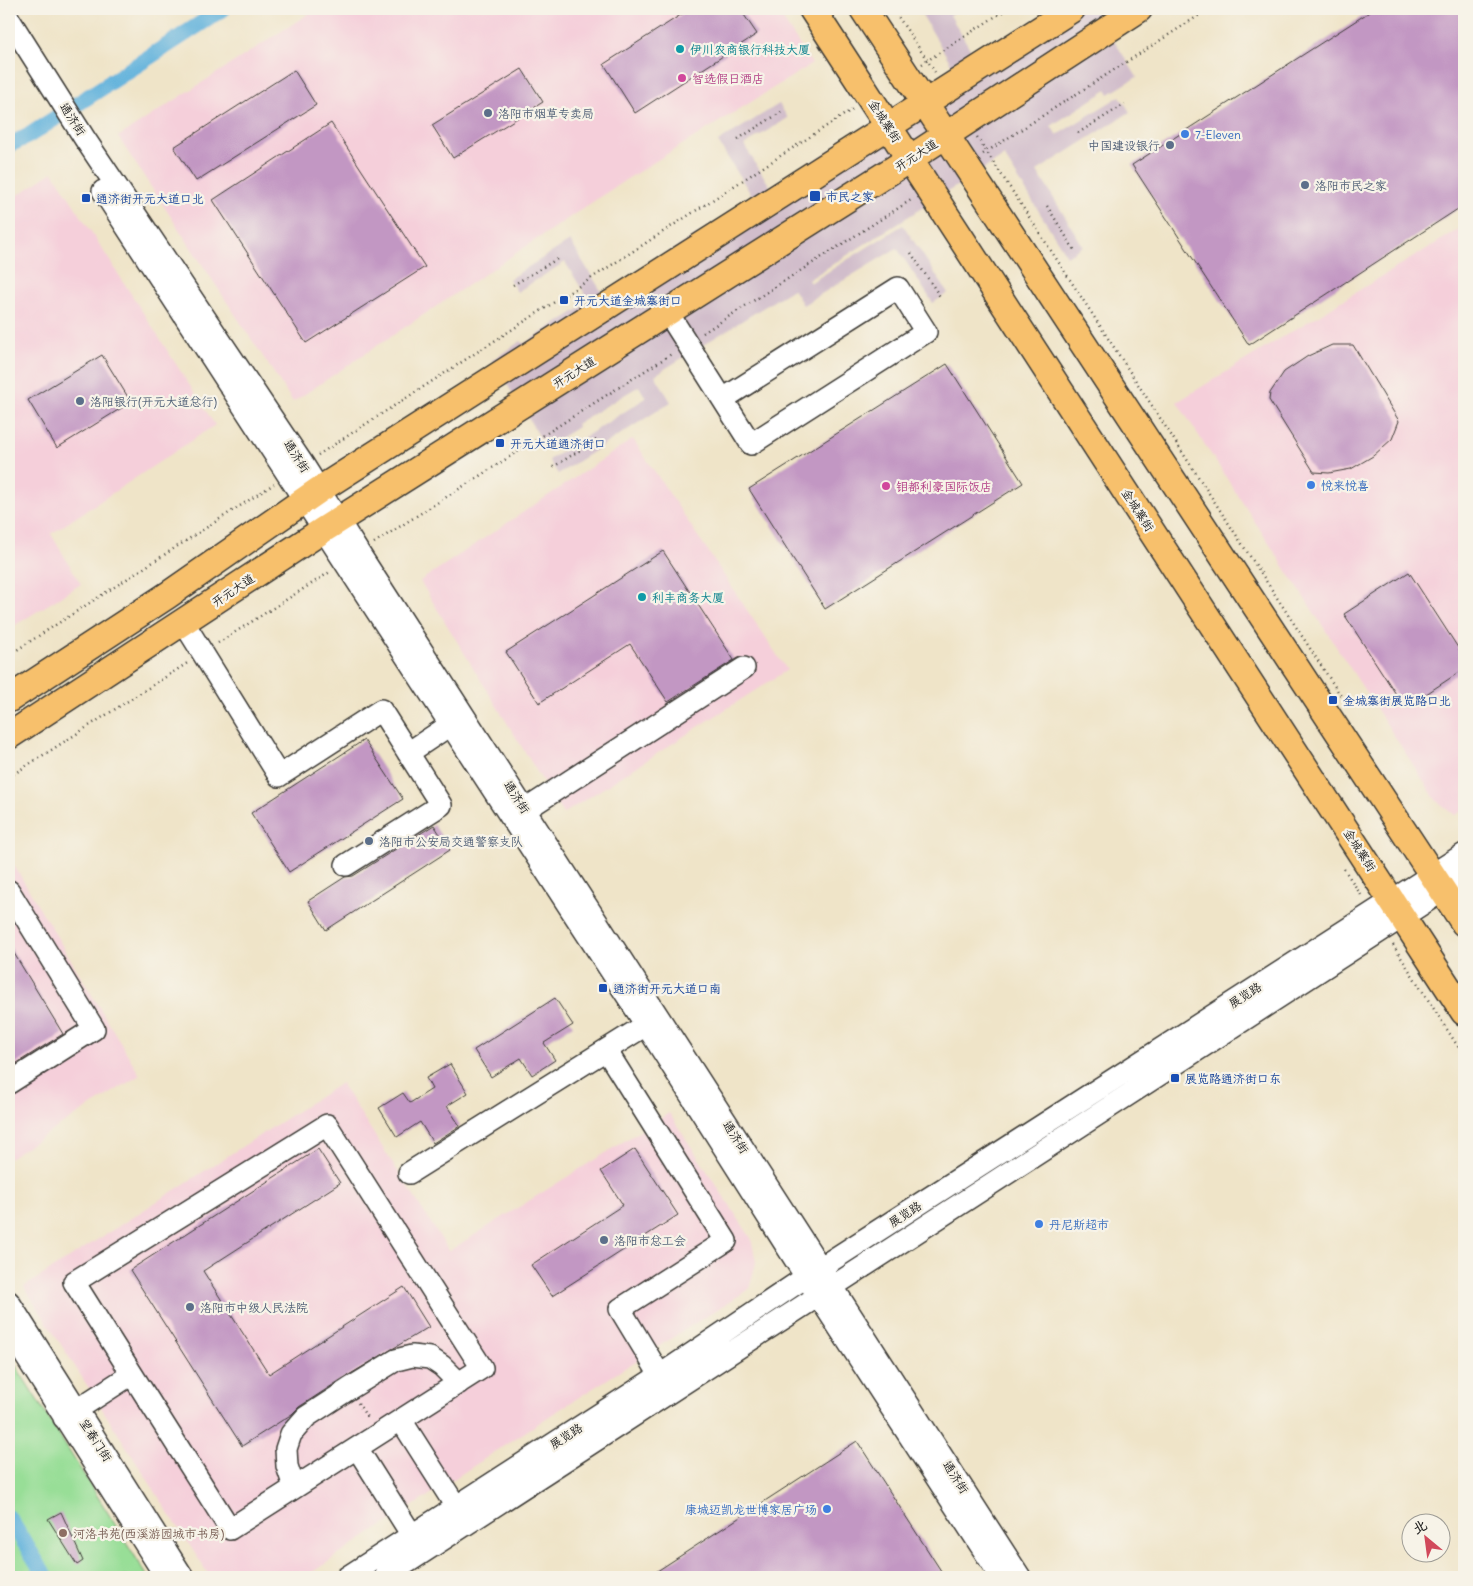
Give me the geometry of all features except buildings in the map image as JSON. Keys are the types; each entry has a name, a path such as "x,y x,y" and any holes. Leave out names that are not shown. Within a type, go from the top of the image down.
{"main road":[{"name":"金城寨街","path":"812,9 1464,1012"},
{"path":"863,9 924,104 957,129 1447,881 1464,923"},
{"path":"9,699 168,595 312,495 1072,9"},
{"name":"开元大道","path":"9,736 331,525 957,129 1139,9"}],"street":[{"name":"通济街","path":"9,19 31,68 79,143 296,469 813,1273 1020,1577"},
{"name":"通济街","path":"9,46 31,68"},
{"path":"668,313 751,444 926,332 898,288 723,399"},
{"path":"184,623 278,776 381,710 441,805 346,865"},
{"path":"525,810 744,668"},
{"name":"通济街","path":"458,720 525,810 652,1021"},
{"path":"408,752 458,720"},
{"name":"展览路","path":"665,1383 813,1273 1398,908 1447,881 1464,854"},
{"path":"9,891 94,1029 9,1084"},
{"name":"展览路","path":"347,1577 418,1544 665,1383 825,1291 1398,908"},
{"path":"409,1173 652,1021"},
{"path":"606,1050 726,1241 620,1309 665,1383"},
{"path":"327,1125 482,1368 459,1382 230,1529 74,1282 327,1125"},
{"name":"通济街","path":"825,1291 1000,1577"},
{"name":"望春门街","path":"9,1302 70,1414 166,1577"},
{"name":"望春门街","path":"9,1330 183,1577"},
{"path":"294,1488 287,1466 286,1450 291,1434 306,1417 349,1389 396,1360 412,1356 430,1358 459,1382"},
{"path":"70,1414 132,1374"},
{"path":"401,1420 461,1516"},
{"path":"357,1448 418,1544"},
{"name":"展览路","path":"385,1577 418,1544"}],"path":[{"path":"893,9 946,90"},
{"path":"905,75 1007,9"},
{"path":"976,159 1210,9"},
{"path":"9,654 870,98"},
{"path":"1078,133 1125,104"},
{"path":"738,139 783,111"},
{"path":"957,129 1346,703"},
{"path":"9,777 929,189"},
{"path":"1046,206 1075,251"},
{"path":"911,253 940,298"},
{"path":"513,286 557,258"},
{"path":"553,467 598,439"}],"shaded area":[{"path":"316,9 776,9 812,64 627,179 293,402 118,137"},
{"path":"929,9 960,9 950,15 976,59 1052,9 1094,9 1137,77 1109,94 1107,90 1051,126 1057,135 1120,96 1130,112 1037,171 1083,246 1067,256 1004,156 808,280 810,283 903,225 948,293 933,303 897,248 803,305 793,289 655,375 671,402 558,474 549,460 646,398 639,386 576,424 578,427 546,447 492,360 521,341 524,344 590,302 565,262 517,292 509,279 570,241 603,294 754,199 718,142 779,104 788,118 744,145 771,188 956,72 921,13"},
{"path":"53,172 215,425 51,534 81,584 9,629 9,201"},
{"path":"1464,226 1464,810 1455,815 1436,800 1177,402"},
{"path":"633,439 787,670 563,814 420,581"},
{"path":"9,857 140,1075 9,1158"},
{"path":"341,1083 449,1251 669,1113 751,1238 756,1262 749,1289 551,1415 305,1577 210,1577 24,1287"}],"green space":[{"path":"9,1355 148,1577 9,1577"}],"waterway":[{"path":"9,145 28,136 223,9"},
{"path":"9,1518 46,1577"}],"place":[{"name":"伊川农商银行科技大厦","path":"680,49"},
{"name":"智选假日酒店","path":"682,78"},
{"name":"洛阳市烟草专卖局","path":"488,113"},
{"name":"7-Eleven","path":"1185,134"},
{"name":"中国建设银行","path":"1170,145"},
{"name":"洛阳市民之家","path":"1305,185"},
{"name":"市民之家","path":"815,196"},
{"name":"通济街开元大道口北","path":"86,198"},
{"name":"开元大道金城寨街口","path":"564,300"},
{"name":"洛阳银行(开元大道总行)","path":"80,401"},
{"name":"开元大道通济街口","path":"500,443"},
{"name":"悦来悦喜","path":"1311,485"},
{"name":"钼都利豪国际饭店","path":"886,486"},
{"name":"利丰商务大厦","path":"642,597"},
{"name":"金城寨街展览路口北","path":"1333,700"},
{"name":"洛阳市公安局交通警察支队","path":"369,841"},
{"name":"通济街开元大道口南","path":"603,988"},
{"name":"展览路通济街口东","path":"1175,1078"},
{"name":"丹尼斯超市","path":"1039,1224"},
{"name":"洛阳市总工会","path":"604,1240"},
{"name":"洛阳市中级人民法院","path":"190,1307"},
{"name":"康城迈凯龙世博家居广场","path":"827,1509"},
{"name":"河洛书苑(西溪游园城市书房)","path":"63,1533"}]}
